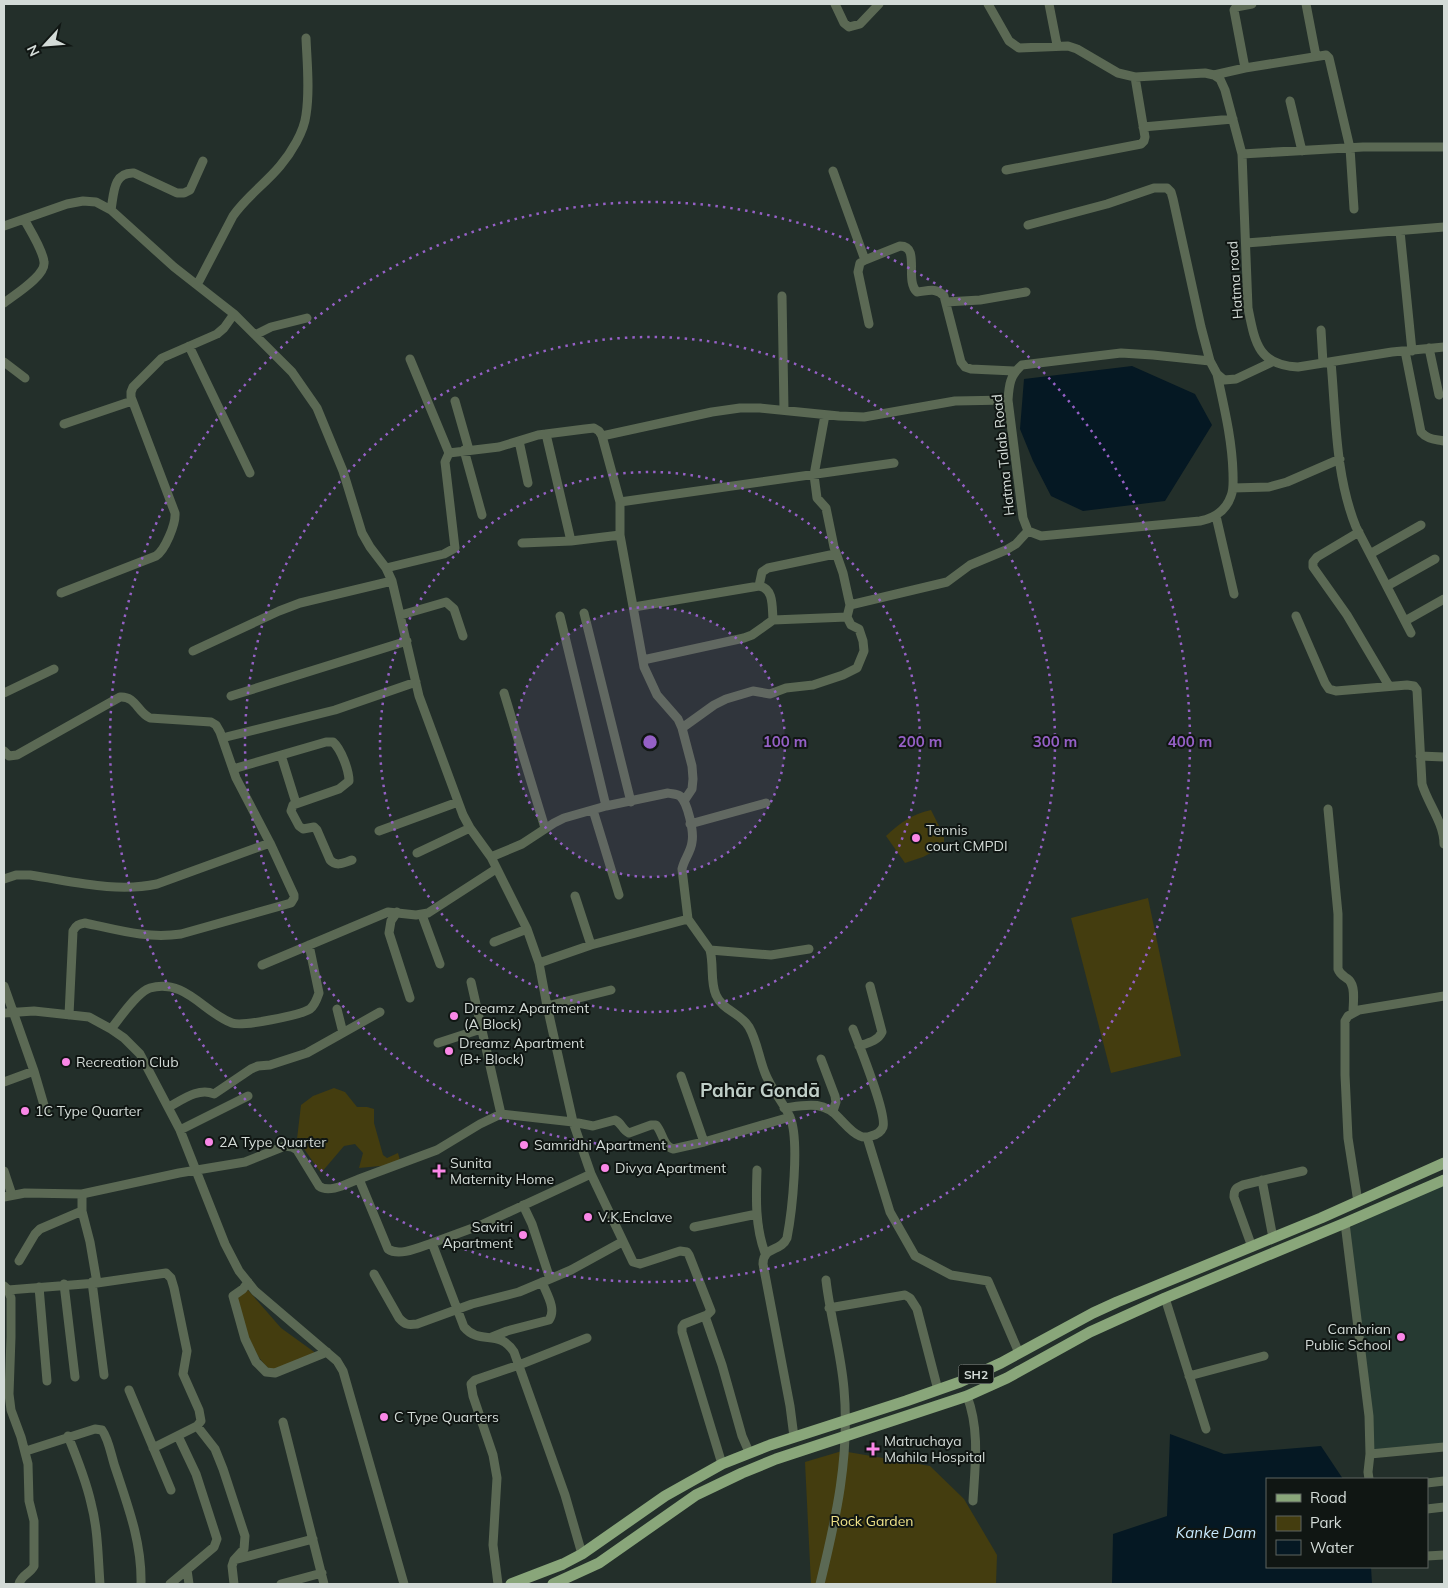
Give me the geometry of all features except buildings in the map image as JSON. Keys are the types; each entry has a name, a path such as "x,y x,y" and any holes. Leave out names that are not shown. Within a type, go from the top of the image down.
{"main road":[{"name":"SH2","path":"511,1584 563,1564 582,1554 665,1496 722,1464 749,1452 845,1422 960,1382 1019,1354 1101,1310 1358,1202 1444,1163"},
{"name":"SH2","path":"553,1584 598,1564 696,1495 776,1459 967,1396 1007,1378 1090,1332 1165,1298 1345,1224 1444,1180"}],"street":[{"path":"835,4 844,22 849,27 860,24 879,4"},
{"path":"988,4 1013,45 1025,48 1057,45 1068,46 1118,72 1134,78 1205,73 1217,77 1245,68 1323,55 1329,58 1350,148 1354,209"},
{"path":"1049,4 1057,45"},
{"path":"1245,68 1234,10 1236,7 1252,4"},
{"path":"1306,4 1316,56"},
{"path":"197,285 239,206 280,166 289,154 303,126 307,103 306,38"},
{"name":"Hatma road","path":"1217,77 1225,90 1242,154 1248,308 1253,332 1259,347 1272,362"},
{"path":"1006,170 1141,144 1145,137 1134,78"},
{"path":"1290,101 1302,151"},
{"path":"1143,127 1233,119"},
{"path":"1242,154 1350,148 1444,147"},
{"path":"111,210 116,182 120,176 127,172 134,173 177,193 184,193 190,190 203,161"},
{"path":"834,170 865,260"},
{"path":"1028,225 1108,204 1154,188 1167,188 1171,192 1201,327 1210,361 1217,374 1230,438 1233,488 1226,506 1216,516 1234,594"},
{"path":"4,226 68,204 83,201 96,202 111,210 174,267 234,314 292,372 317,408 343,471 362,533 386,568 392,581 426,716 458,802 470,828 491,857 527,929 539,963 573,1122 591,1174 630,1258 636,1264 645,1263 680,1251 687,1252 711,1307 710,1313 684,1324 682,1332 722,1464"},
{"path":"4,303 44,270 43,255 24,219"},
{"path":"1246,243 1444,227"},
{"path":"1400,231 1408,351 1421,432 1432,440 1444,442"},
{"path":"868,324 858,272 860,263 900,246 905,246 909,249 911,255 911,281 913,288 917,292 940,291 944,296 961,362 965,367 1014,372 1022,365 1032,362 1121,353 1210,361"},
{"path":"946,302 980,300 1026,292"},
{"path":"782,296 784,410"},
{"path":"61,593 156,556 161,551 175,523 174,509 132,402 131,392 133,387 157,363 170,354 217,334 234,314"},
{"path":"255,335 271,328 307,318"},
{"path":"1321,330 1340,459 1350,512 1411,633"},
{"path":"188,346 250,473"},
{"path":"1217,374 1224,380 1236,379 1272,362 1284,366 1298,367 1444,346"},
{"path":"1429,348 1439,395"},
{"path":"386,568 444,554 455,548 445,462 449,453 410,359"},
{"path":"4,362 25,378"},
{"name":"Hatma Talab Road","path":"1014,372 1009,384 1008,400 1023,518 1028,531 1041,536 1200,521 1216,516"},
{"path":"602,436 712,412 740,408 864,417 955,401 1008,400"},
{"path":"455,401 482,515"},
{"path":"64,424 132,402"},
{"path":"825,415 814,475 817,498 826,508 835,554 843,573 850,606 846,617"},
{"path":"449,453 499,447 546,434 594,428 599,431 620,502 620,534 643,660 657,695 678,719 692,766 692,789 684,801"},
{"path":"546,434 571,541"},
{"path":"519,441 528,483"},
{"path":"1233,488 1269,487 1287,482 1340,459"},
{"path":"620,502 894,463"},
{"path":"1370,554 1421,526"},
{"path":"850,606 947,582 970,565 1016,544 1028,531"},
{"path":"1359,532 1317,557 1313,562 1313,566 1351,621 1389,686"},
{"path":"522,543 571,541 620,534"},
{"path":"759,586 762,572 768,568 835,554"},
{"path":"1387,586 1435,559"},
{"path":"193,651 300,603 392,581"},
{"path":"634,607 759,586 764,587 768,591 773,620"},
{"path":"1404,621 1444,599"},
{"path":"401,615 446,602 454,609 463,636"},
{"path":"584,613 631,802"},
{"path":"560,616 606,806"},
{"path":"1296,616 1324,683 1330,689 1336,691 1407,684 1414,686 1417,690 1422,784 1439,822 1444,844"},
{"path":"643,660 744,638 752,635 773,620 846,617"},
{"path":"682,728 714,705 726,699 753,691 770,694 786,688 813,685 857,668 864,651 863,641 859,629 851,625 846,617"},
{"path":"231,696 407,641"},
{"path":"4,693 54,668"},
{"path":"222,738 335,710 416,682"},
{"path":"504,693 545,828"},
{"path":"4,751 9,756 16,755 120,697 127,697 133,700 143,715 150,718 211,722 216,725 242,791 270,843 294,895 292,902 181,934 167,936 140,934 85,923 75,926 69,1015"},
{"path":"233,769 326,742 333,742 337,745 349,775 349,781 345,786 296,803 291,810 299,826 303,829 314,827 317,830 333,864 338,865 352,860"},
{"path":"281,755 296,803"},
{"path":"1420,756 1444,757"},
{"path":"491,857 522,844 564,818 606,806 668,793 678,795 684,801 693,835 692,844 682,869 688,919 710,950 713,960 716,994 720,1002 748,1024 765,1072 790,1117 795,1162 788,1238 784,1244 765,1253"},
{"path":"380,831 458,802"},
{"path":"690,824 766,803"},
{"path":"1328,809 1338,914 1338,969 1340,974 1351,982 1353,1012"},
{"path":"593,810 618,895"},
{"path":"417,853 470,828"},
{"path":"4,879 16,875 30,875 126,888 142,887 170,879 270,843"},
{"path":"262,965 388,912 422,915 428,913 496,869"},
{"path":"575,896 591,945"},
{"path":"397,912 391,921 389,933 410,998"},
{"path":"422,915 440,964"},
{"path":"539,963 591,945 688,919"},
{"path":"494,942 527,929"},
{"path":"111,1029 142,993 149,988 158,987 176,989 187,994 233,1024 252,1023 303,1012 311,1008 317,1001 319,993 310,945"},
{"path":"710,950 771,955 809,949"},
{"path":"471,982 501,1114"},
{"path":"4,986 8,1013 34,1071 46,1112"},
{"path":"859,1046 874,1040 882,1032 870,986"},
{"path":"547,1006 611,990"},
{"path":"1358,1202 1348,1138 1345,1022 1353,1012 1444,996"},
{"path":"337,1009 343,1033"},
{"path":"8,1013 34,1010 89,1017 124,1038 140,1054 180,1130 225,1244 239,1271 255,1291 337,1361 343,1371 404,1584"},
{"path":"168,1107 201,1091 208,1091 214,1094 250,1069 298,1057 380,1012"},
{"path":"438,1043 481,1029"},
{"path":"784,1108 818,1105 827,1107 834,1111 854,1133 861,1137 874,1136 880,1132 883,1127 883,1120 874,1084 853,1029"},
{"path":"821,1059 835,1096 836,1106 834,1111"},
{"path":"4,1082 34,1071"},
{"path":"681,1076 704,1142"},
{"path":"180,1130 248,1096"},
{"path":"4,1171 8,1196 82,1194 196,1170 245,1162 285,1146 297,1150 323,1190 359,1179 437,1150 480,1124 501,1114 593,1126 615,1120 629,1133 656,1125 661,1130 666,1144 669,1148 673,1149 790,1117"},
{"path":"867,1137 890,1212 915,1256 951,1275 988,1281 1019,1354"},
{"path":"757,1170 757,1214 765,1253 763,1264 790,1406 794,1437"},
{"path":"1252,1247 1234,1197 1236,1188 1303,1171"},
{"path":"359,1179 388,1249 393,1252 400,1252 432,1243 481,1224 591,1174"},
{"path":"1262,1180 1273,1238"},
{"path":"82,1194 82,1211 90,1242 95,1283 104,1375"},
{"path":"491,1338 507,1331 549,1320 552,1316 546,1281 532,1224 523,1205"},
{"path":"19,1261 40,1229 82,1211"},
{"path":"694,1227 757,1214"},
{"path":"1345,1224 1370,1429 1369,1478"},
{"path":"374,1274 399,1318 408,1325 417,1324 472,1304 502,1297 546,1281 571,1270 622,1242"},
{"path":"432,1243 464,1328 474,1336 504,1340 509,1344 519,1365 565,1495 582,1554"},
{"path":"19,1584 23,1576 32,1570 34,1566 34,1521 30,1507 26,1451 11,1410 9,1394 12,1337 11,1298 6,1288 95,1283 161,1273 169,1274 174,1288 187,1351 183,1374 201,1421 197,1426 153,1448"},
{"path":"820,1584 832,1533 845,1462 846,1435 844,1386 829,1308 826,1280"},
{"path":"248,1282 243,1289 233,1296 245,1339 256,1362 266,1372 275,1373 327,1352"},
{"path":"64,1284 75,1377"},
{"path":"39,1287 46,1381"},
{"path":"829,1308 904,1295 910,1298 917,1310 938,1390"},
{"path":"1165,1298 1206,1429"},
{"path":"705,1316 722,1365 740,1430 749,1452"},
{"path":"498,1584 493,1545 497,1478 493,1455 473,1396 471,1384 476,1380 587,1338"},
{"path":"1189,1376 1264,1356"},
{"path":"129,1390 171,1490"},
{"path":"967,1396 972,1410 975,1429 973,1501"},
{"path":"283,1422 324,1584"},
{"path":"197,1426 215,1449 245,1536 244,1549 234,1560 232,1566 234,1584"},
{"path":"26,1451 68,1436 98,1429 104,1434 139,1545 142,1564 141,1584"},
{"path":"68,1436 85,1479 91,1504 95,1525 100,1584"},
{"path":"170,1584 214,1547 217,1539 196,1474 178,1436"},
{"path":"1370,1454 1444,1447"},
{"path":"1428,1483 1444,1481"},
{"path":"1428,1509 1444,1507"},
{"path":"234,1560 313,1539"},
{"path":"1428,1556 1444,1554"},
{"path":"187,1570 189,1584"},
{"path":"281,1584 322,1573"}],"shaded area":[{"name":"Cambrian Public School","path":"1444,1181 1444,1444 1371,1450 1345,1230"}],"green space":[{"name":"Tennis court CMPDI","path":"931,810 944,836 944,846 923,857 905,863 886,836 907,820"},
{"path":"1148,898 1181,1056 1111,1073 1071,918"},
{"path":"334,1088 345,1092 357,1107 374,1109 374,1123 383,1155 387,1158 398,1153 401,1164 359,1168 363,1153 355,1144 344,1146 321,1173 297,1139 301,1105 313,1096"},
{"path":"248,1290 281,1328 317,1354 273,1372 265,1365 249,1338 237,1297"},
{"name":"Rock Garden","path":"842,1451 930,1466 964,1499 997,1555 996,1584 811,1584 805,1462"}],"water":[{"path":"1132,366 1195,394 1212,425 1165,501 1083,511 1051,496 1033,461 1020,429 1024,379"},
{"name":"Kanke Dam","path":"1170,1434 1224,1454 1321,1446 1342,1478 1266,1478 1266,1568 1371,1568 1372,1584 1112,1584 1113,1534 1167,1516"}],"place":[{"name":"Tennis court CMPDI","path":"916,838"},
{"name":"Dreamz Apartment (A Block)","path":"454,1016"},
{"name":"Dreamz Apartment (B+ Block)","path":"449,1051"},
{"name":"Recreation Club","path":"66,1062"},
{"name":"1C Type Quarter","path":"25,1111"},
{"name":"2A Type Quarter","path":"209,1142"},
{"name":"Samridhi Apartment","path":"524,1145"},
{"name":"Divya Apartment","path":"605,1168"},
{"name":"Sunita Maternity Home","path":"439,1171"},
{"name":"V.K.Enclave","path":"588,1217"},
{"name":"Savitri Apartment","path":"523,1235"},
{"name":"Cambrian Public School","path":"1401,1337"},
{"name":"C Type Quarters","path":"384,1417"},
{"name":"Matruchaya Mahila Hospital","path":"873,1449"}],"district":[{"name":"Pahār Gondā","path":"760,1090"}]}
